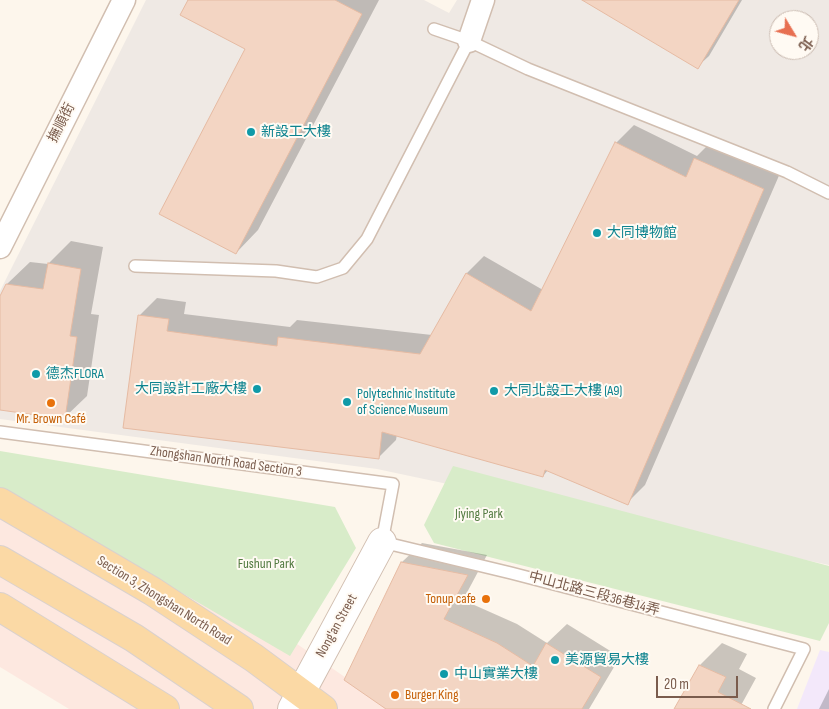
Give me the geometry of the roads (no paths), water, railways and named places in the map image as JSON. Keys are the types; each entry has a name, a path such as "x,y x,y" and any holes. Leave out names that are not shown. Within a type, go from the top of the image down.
{"main road":[{"name":"Section 3, Zhongshan North Road","path":"0,502 152,591 254,658 296,701 323,709"},
{"path":"0,560 134,638 239,709"},
{"path":"0,607 165,709"}],"street":[{"name":"撫順街","path":"0,247 124,0"},
{"path":"469,41 483,0"},
{"name":"Nong'an Street","path":"296,701 382,542"}],"lane":[{"path":"434,29 469,41 528,69 787,172 829,193"},
{"path":"135,266 276,271 317,276 343,268 367,239 469,41"},
{"name":"Zhongshan North Road Section 3","path":"0,432 393,484 382,542"},
{"name":"中山北路三段36巷14弄","path":"382,542 511,573 804,649 774,709"}],"place":[{"name":"新設工大樓","path":"251,132"},
{"name":"大同博物館","path":"597,233"},
{"name":"德杰FLORA","path":"36,374"},
{"name":"大同設計工廠大樓","path":"257,389"},
{"name":"大同北設工大樓 (A9)","path":"494,391"},
{"name":"Polytechnic Institute of Science Museum","path":"347,402"},
{"name":"Mr. Brown Café","path":"51,403"},
{"name":"Tonup cafe","path":"486,599"},
{"name":"美源貿易大樓","path":"555,660"},
{"name":"中山實業大樓","path":"444,674"},
{"name":"Burger King","path":"395,695"}],"park label":[{"name":"Jiying Park","path":"479,514"},
{"name":"Fushun Park","path":"266,564"}]}
